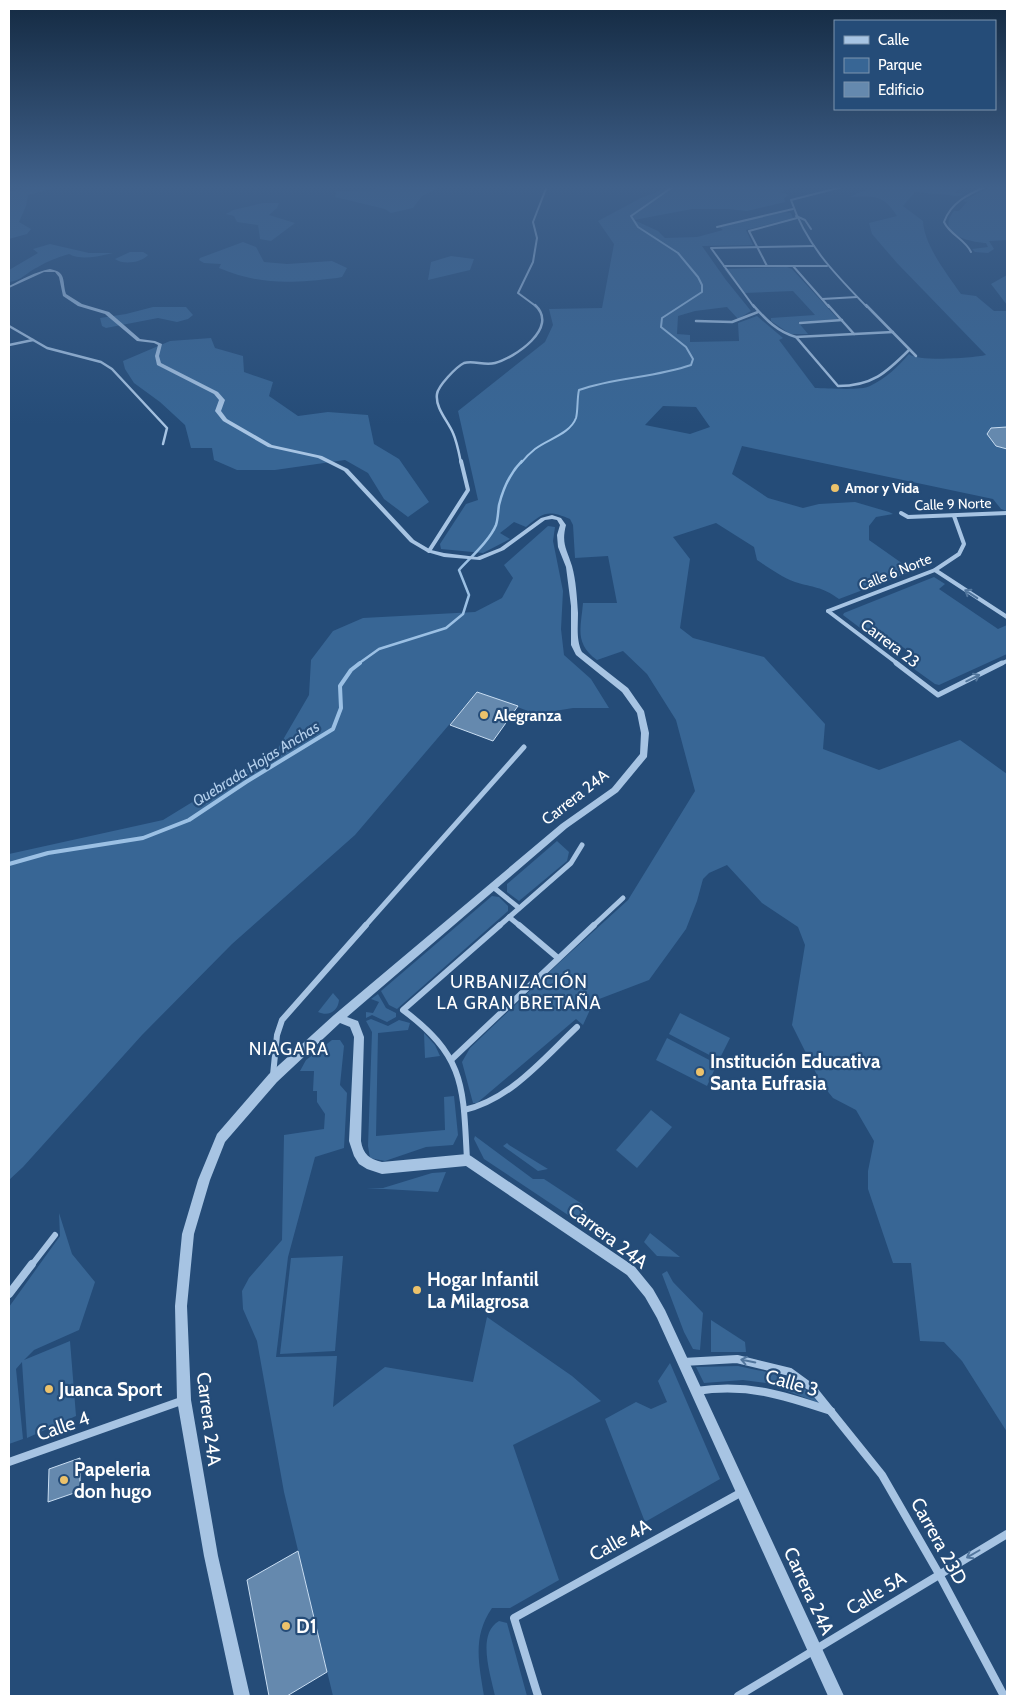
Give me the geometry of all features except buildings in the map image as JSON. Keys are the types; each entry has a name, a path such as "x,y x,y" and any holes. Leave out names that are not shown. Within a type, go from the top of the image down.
{"street":[{"path":"430,551 458,503 468,490 454,434 437,402 437,392 449,376 465,363 472,362 486,365 517,354 540,331 542,322 540,310 518,292 531,266"},
{"path":"724,266 828,266 916,356"},
{"path":"724,266 758,312 784,334 796,337 892,332"},
{"path":"793,266 854,334"},
{"path":"9,287 33,274 46,271 58,273 64,295 80,305 107,313 139,340 155,342 160,345 157,356 159,364 216,393 222,400 218,411 226,420 270,446 320,458 346,470 412,541 430,551 444,555 478,559"},
{"path":"822,299 857,297"},
{"path":"696,321 732,322 758,312"},
{"path":"800,322 842,320"},
{"path":"9,326 47,348 101,362 112,369 166,428 163,444"},
{"path":"796,337 838,386 866,384 892,367 909,350"},
{"path":"9,345 34,340"},
{"name":"Calle 9 Norte","path":"901,514 908,517 1007,513"},
{"name":"Calle 6 Norte","path":"828,611 935,570 959,554 964,544 954,516"},
{"name":"Carrera 24A","path":"242,1696 211,1556 184,1400 181,1306 188,1234 204,1180 221,1138 273,1078 338,1018 564,826 615,790 644,755 645,733 640,713 625,690 579,654 574,645 574,606 569,567 561,547 560,535 563,525 559,519 552,517 543,519 502,549 478,559"},
{"path":"935,570 1007,617"},
{"name":"Carrera 23","path":"828,611 938,695 1007,661"},
{"path":"273,1078 277,1035 282,1020 524,747"},
{"path":"338,1018 354,1024 360,1037 355,1141 357,1153 369,1165 382,1168 468,1160 460,1077 452,1059 430,1030 403,1010 571,863 582,845"},
{"path":"493,887 519,908"},
{"path":"452,1059 623,898"},
{"path":"509,917 558,958"},
{"path":"464,1110 474,1110 500,1097 577,1027"},
{"name":"Carrera 24A","path":"468,1160 631,1271 649,1293 661,1314 836,1696"},
{"path":"9,1294 55,1236"},
{"name":"Calle 3","path":"682,1362 737,1359 790,1372 812,1388 831,1412"},
{"name":"Calle 3","path":"696,1391 716,1387 744,1386 781,1395 831,1412"},
{"name":"Calle 4","path":"9,1462 184,1400"},
{"name":"Carrera 23D","path":"831,1412 882,1475 939,1574 1004,1696"},
{"name":"Calle 4A","path":"538,1696 514,1618 742,1492"},
{"name":"Calle 5A","path":"738,1696 1007,1534"}],"green space":[{"path":"17,266 40,266 21,278 9,282 9,270"},
{"path":"220,266 342,266 347,268 342,277 337,278 277,282 249,278 219,268"},
{"path":"430,266 472,266 470,270 428,280"},
{"path":"610,266 716,266 751,311 738,319 727,307 695,311 678,316 677,334 690,335 690,342 739,341 738,323 757,316 783,338 779,340 815,388 851,389 865,388 881,380 909,354 934,359 986,355 899,266 942,266 961,294 976,296 994,311 1007,311 1007,427 991,428 987,434 996,446 1007,449 1007,511 1001,509 993,499 742,446 732,474 768,498 803,508 819,504 855,502 893,514 876,517 869,526 869,540 913,571 839,599 822,589 795,582 775,572 757,560 754,547 716,523 673,537 690,559 680,628 693,638 764,657 825,724 823,749 879,770 960,740 1007,774 1007,1432 962,1361 944,1342 920,1341 911,1263 893,1263 868,1189 868,1171 874,1141 856,1110 833,1098 821,1083 792,1025 805,945 798,927 762,903 727,865 709,873 703,879 686,929 649,980 594,1001 583,1025 576,1019 477,1103 473,1103 462,1062 470,1048 628,900 695,791 676,720 647,674 623,651 597,660 590,654 582,641 580,628 583,603 617,603 608,556 575,558 573,525 570,519 556,514 546,514 537,518 526,527 514,522 500,533 510,539 483,553 441,549 440,544 466,504 478,500 458,411 545,342 553,325 549,309 602,308","holes":["663,406 696,407 710,427 690,434 645,425"]},
{"path":"787,267 792,269 838,319 798,322 808,334 790,334 771,321 771,318 815,315 793,291 743,293 724,269"},
{"path":"1007,275 1007,305 991,284"},
{"path":"153,307 186,307 193,315 188,319 177,322 158,318 106,328 102,326 100,318"},
{"path":"211,338 215,348 243,356 244,372 273,382 269,396 298,416 328,412 368,415 374,444 399,459 429,502 408,517 384,499 368,473 345,460 275,470 237,470 214,460 212,448 191,448 185,425 160,402 134,383 125,369 123,361 170,341"},
{"path":"548,526 555,527 553,541 563,591 561,629 564,655 591,679 609,708 573,708 536,714 477,692 355,835 232,944 142,1035 23,1167 9,1180 9,854 163,820 277,750 309,695 311,660 333,631 363,618 475,612 502,598 513,578 504,565"},
{"path":"934,577 945,584 939,589 998,629 1007,625 1007,654 939,685 903,661 914,655 890,638 880,643 843,615"},
{"path":"557,841 569,852 567,861 519,901 507,892 507,884"},
{"path":"492,896 499,897 508,906 508,911 397,1009 389,1005 381,991"},
{"path":"333,993 339,1000 335,1010 326,1014 318,1012"},
{"path":"378,994 386,1008 396,1013 396,1017 387,1022 372,1015 366,1018 366,1012 373,1013 379,1002 371,999"},
{"path":"680,1013 730,1038 719,1060 669,1034"},
{"path":"371,1019 388,1026 399,1020 410,1023 408,1030 378,1033 376,1136 445,1130 444,1097 454,1096 458,1135 453,1145 426,1147 385,1161 370,1158 368,1146 372,1032 366,1021"},
{"path":"424,1033 435,1045 440,1056 425,1058"},
{"path":"667,1038 717,1064 707,1086 656,1060"},
{"path":"332,1040 340,1040 344,1046 340,1085 347,1093 344,1148 315,1157 288,1257 276,1357 337,1356 333,1407 385,1367 473,1382 487,1317 572,1376 601,1401 513,1445 559,1580 510,1608 492,1608 479,1640 479,1662 484,1696 333,1696 284,1492 257,1341 243,1309 242,1291 249,1278 282,1240 284,1135 324,1129 325,1114 317,1102 317,1091 313,1091 314,1071 300,1071 306,1060"},
{"path":"651,1110 672,1127 637,1168 616,1150"},
{"path":"475,1136 533,1179 544,1179 582,1204 589,1218 603,1227 598,1235 484,1159 474,1139"},
{"path":"507,1143 548,1169 538,1171 503,1146"},
{"path":"446,1172 438,1192 366,1188 383,1188 432,1173"},
{"path":"59,1213 72,1254 95,1282 79,1330 34,1350 24,1360 70,1341 76,1416 27,1438 22,1362 16,1369 23,1439 9,1444 9,1307 60,1236"},
{"path":"650,1233 680,1257 657,1256 644,1242"},
{"path":"343,1256 335,1351 280,1354 291,1258"},
{"path":"667,1271 673,1282 703,1313 700,1350 693,1349 684,1332 662,1274"},
{"path":"711,1320 745,1342 746,1352 711,1352"},
{"path":"670,1363 720,1479 645,1522 605,1419 636,1402 651,1409 667,1402 658,1381"},
{"path":"738,1366 772,1373 792,1380 810,1393 819,1403 766,1383 743,1380 704,1383 696,1367"},
{"path":"499,1621 507,1623 527,1696 495,1696 488,1667 487,1645 488,1635 492,1627"}],"waterway":[{"name":"Quebrada Hojas Anchas","path":"521,463 540,445 564,432 573,424 577,415 579,390 606,382 663,373 691,365 693,359 686,347 661,327 662,318 702,292 702,285 698,277 688,266"},
{"name":"Quebrada Hojas Anchas","path":"358,664 379,649 446,628 463,614 469,595 459,570 493,531 497,523 499,505 505,487 522,461"},
{"name":"Quebrada Hojas Anchas","path":"9,864 48,853 143,838 189,820 246,782 333,729 341,708 340,686 351,670 360,663"}],"place":[{"name":"Amor y Vida","path":"835,488"},
{"name":"Alegranza","path":"484,715"},
{"name":"Institución Educativa Santa Eufrasia","path":"700,1072"},
{"name":"Hogar Infantil La Milagrosa","path":"417,1290"},
{"name":"Juanca Sport","path":"49,1389"},
{"name":"Papeleria don hugo","path":"64,1480"},
{"name":"D1","path":"286,1626"}],"district":[{"name":"URBANIZACIÓN LA GRAN BRETAÑA","path":"519,992"},
{"name":"NIAGARA","path":"289,1049"}]}
